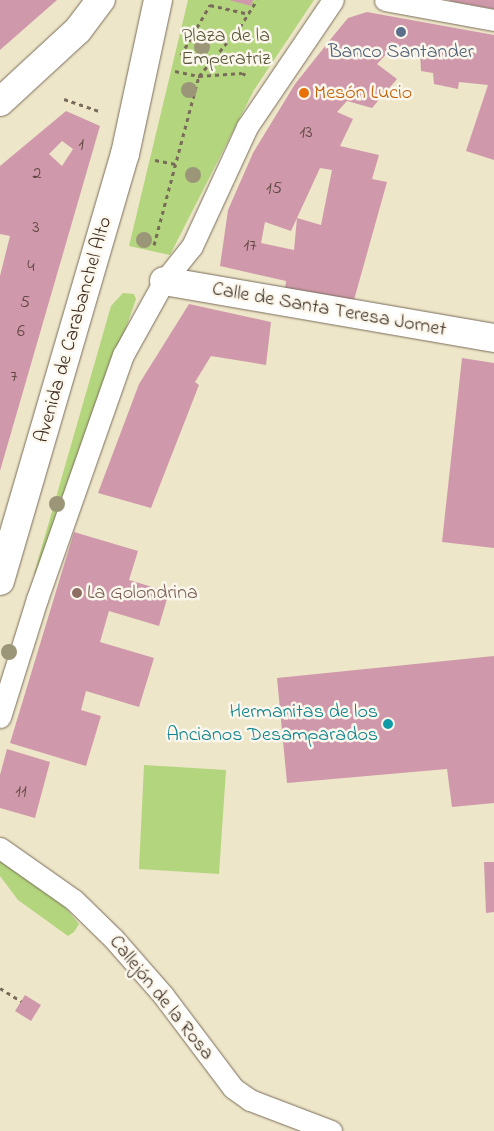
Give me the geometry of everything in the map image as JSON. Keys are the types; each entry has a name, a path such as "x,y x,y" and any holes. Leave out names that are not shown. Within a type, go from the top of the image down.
{"main road":[{"path":"0,102 78,30 101,0"},
{"name":"Avenida de Carabanchel Alto","path":"0,581 120,173 143,79 158,0"},
{"name":"Calle de Santa Teresa Jornet","path":"164,281 494,338"}],"street":[{"path":"0,717 37,599 123,355 164,281 192,246 247,127 333,0"},
{"path":"385,0 494,20"},
{"name":"Callejón de la Rosa","path":"0,848 74,900 113,938 163,995 233,1088 250,1100 331,1131"}],"path":[{"path":"152,251 199,76 257,0"},
{"path":"248,14 211,2 172,70 199,76 242,73 251,77"},
{"path":"64,100 84,104 109,116"},
{"path":"152,160 176,164"},
{"path":"0,988 21,1001"}],"green space":[{"name":"Plaza de la Emperatriz","path":"188,0 314,0 254,90 170,255 129,246"},
{"path":"123,293 134,294 136,299 41,573 34,574 111,306"},
{"path":"144,765 226,770 219,874 139,869"},
{"path":"0,857 42,880 79,924 74,932 68,936 18,900 0,876"}],"building":[{"path":"0,0 57,0 0,50"},
{"path":"229,0 253,0 251,6"},
{"path":"450,0 494,0 494,9 450,1"},
{"path":"367,12 494,35 494,160 466,151 488,85 459,82 458,89 434,84 433,73 421,71 420,51 394,46 377,64 397,79 372,108 347,101 337,112 353,119 340,146 379,155 372,179 387,182 354,300 285,288 286,281 220,266 228,210 253,153 295,84 348,18","holes":["320,168 332,170 321,225 297,218","297,218 294,250 261,243 265,222 291,231"]},
{"path":"66,111 100,126 0,471 0,276 10,236 0,234 0,166","holes":["62,141 73,149 62,166 49,154"]},
{"path":"189,304 271,322 266,365 211,356 195,382 199,385 151,508 98,493 139,384"},
{"path":"462,358 494,363 494,548 442,542"},
{"path":"74,532 138,551 129,580 169,592 159,626 109,611 100,642 154,658 139,707 86,691 81,710 101,716 86,766 10,743"},
{"name":"Hermanitas de los Ancianos Desamparados","path":"494,656 494,803 452,807 447,769 287,783 277,678"},
{"path":"7,749 50,762 35,818 0,808 0,775"},
{"path":"484,862 494,862 494,912 486,913"},
{"path":"25,995 41,1005 31,1021 15,1011"}],"place":[{"name":"Banco Santander","path":"401,32"},
{"name":"Mesón Lucio","path":"304,93"},
{"name":"La Golondrina","path":"77,593"},
{"name":"Hermanitas de los Ancianos Desamparados","path":"388,724"}]}
